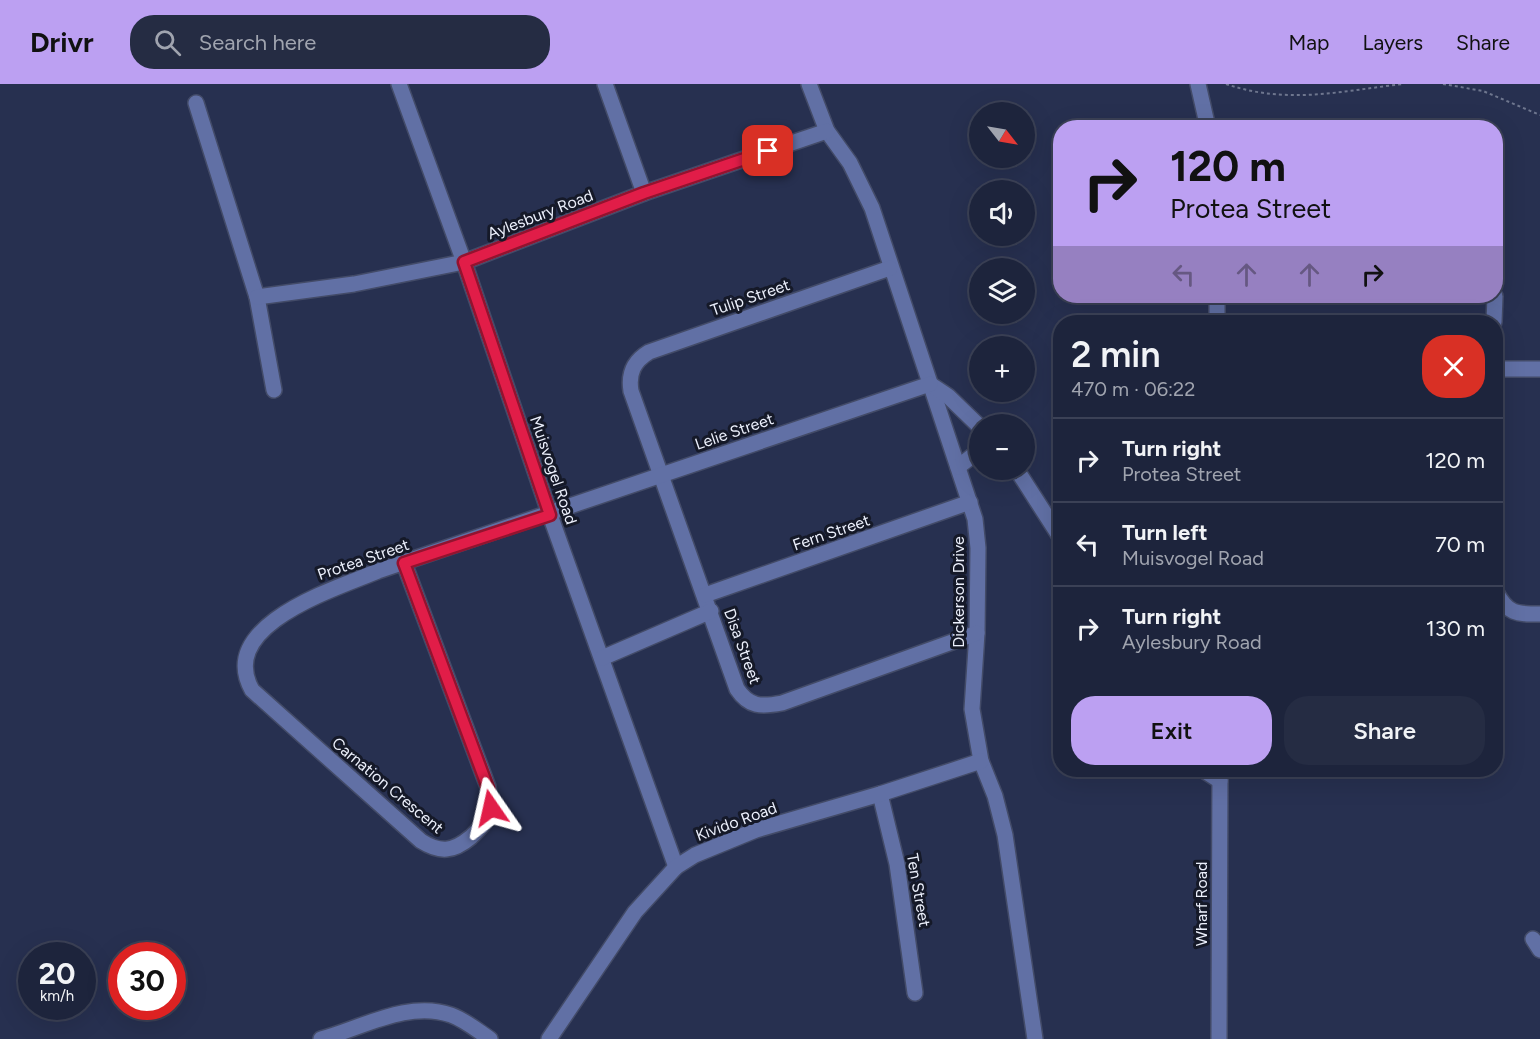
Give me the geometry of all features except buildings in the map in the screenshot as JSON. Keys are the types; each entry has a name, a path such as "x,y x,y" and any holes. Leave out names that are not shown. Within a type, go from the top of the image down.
{"street":[{"name":"Muisvogel Road","path":"399,84 464,262 550,515 676,867"},
{"path":"605,84 644,193"},
{"name":"Dickerson Drive","path":"809,84 827,130 861,182 872,208 890,268 970,502 978,548 977,633 972,710 981,761 995,796 1005,835 1035,1039"},
{"path":"1198,84 1206,120"},
{"path":"196,103 257,297 274,390"},
{"name":"Aylesbury Road","path":"257,297 354,284 464,262 644,193 827,130"},
{"name":"Tulip Street","path":"631,372 635,364 649,352 890,268"},
{"path":"1503,369 1540,369"},
{"name":"Disa Street","path":"631,372 631,391 737,689 744,699 758,706 782,703 977,633"},
{"path":"930,384 948,396 969,416"},
{"name":"Lelie Street","path":"550,515 930,384"},
{"path":"958,467 969,458"},
{"path":"1023,480 1053,526"},
{"name":"Fern Street","path":"705,595 970,502"},
{"name":"Protea Street","path":"245,660 253,642 292,608 313,596 550,515"},
{"name":"Carnation Crescent","path":"245,660 246,679 260,698 421,841 434,849 454,849 483,826 491,808 488,788 404,563"},
{"path":"1503,604 1506,609 1518,614 1540,614"},
{"path":"602,658 711,611"},
{"name":"Kivido Road","path":"549,1039 635,912 676,867 726,841 981,761"},
{"name":"Wharf Road","path":"1219,1039 1220,777"},
{"name":"Ten Street","path":"880,794 897,864 908,927 915,993"},
{"path":"326,1038 382,1018 422,1011 454,1016 490,1039"}],"path":[{"path":"1226,84 1257,93 1297,97 1403,84"},
{"path":"1443,84 1483,91 1540,115"}],"route":[{"path":"491,808 488,788 404,563 550,515 464,262 644,193 768,151"}]}
